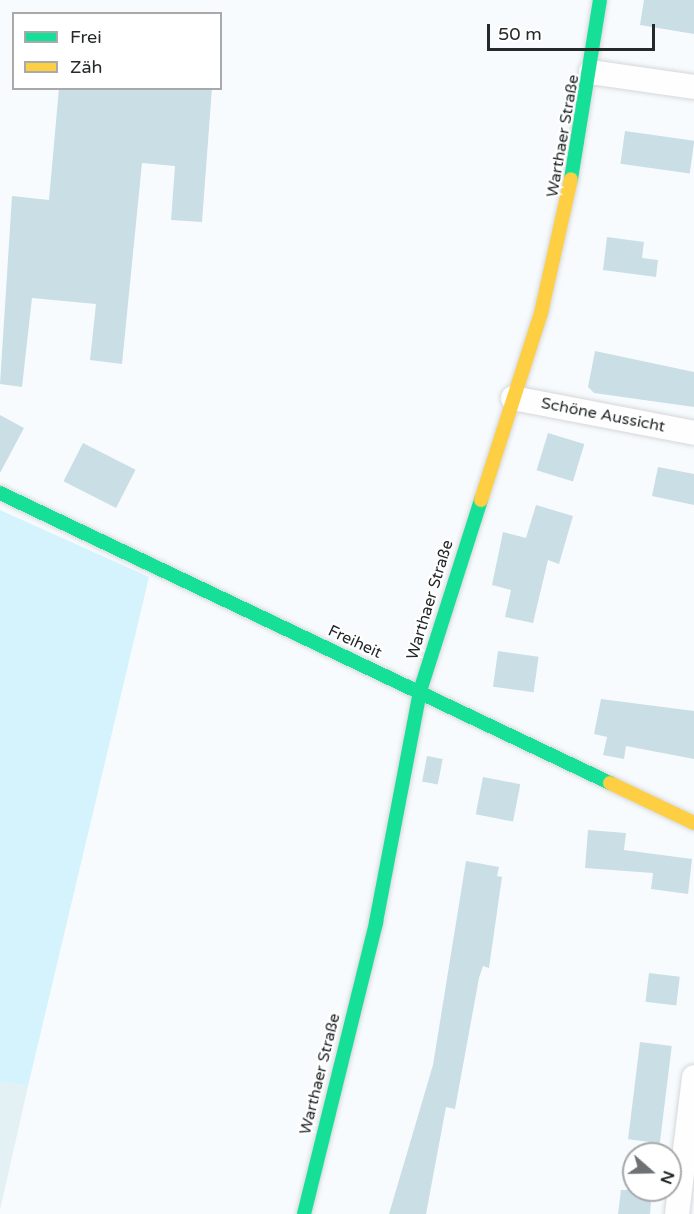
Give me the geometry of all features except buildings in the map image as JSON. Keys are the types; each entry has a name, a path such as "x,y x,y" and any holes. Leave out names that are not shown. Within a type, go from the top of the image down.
{"street":[{"name":"Warthaer Straße","path":"304,1214 376,922 420,691 513,398 562,231 591,72 600,0"},
{"path":"591,72 694,87"},
{"name":"Schöne Aussicht","path":"513,398 694,432"},
{"name":"Freiheit","path":"0,493 694,823"},
{"path":"677,1214 694,1077"}],"shaded area":[{"path":"0,510 149,577 28,1086 0,1082"},
{"path":"0,1082 28,1086 0,1210"}],"traffic: fast":[{"path":"571,179 600,0"},
{"path":"0,493 610,783"},
{"path":"304,1214 376,922 420,691 481,500"}],"traffic: slow":[{"path":"481,500 541,313 571,179"},
{"path":"610,783 694,823"}]}
